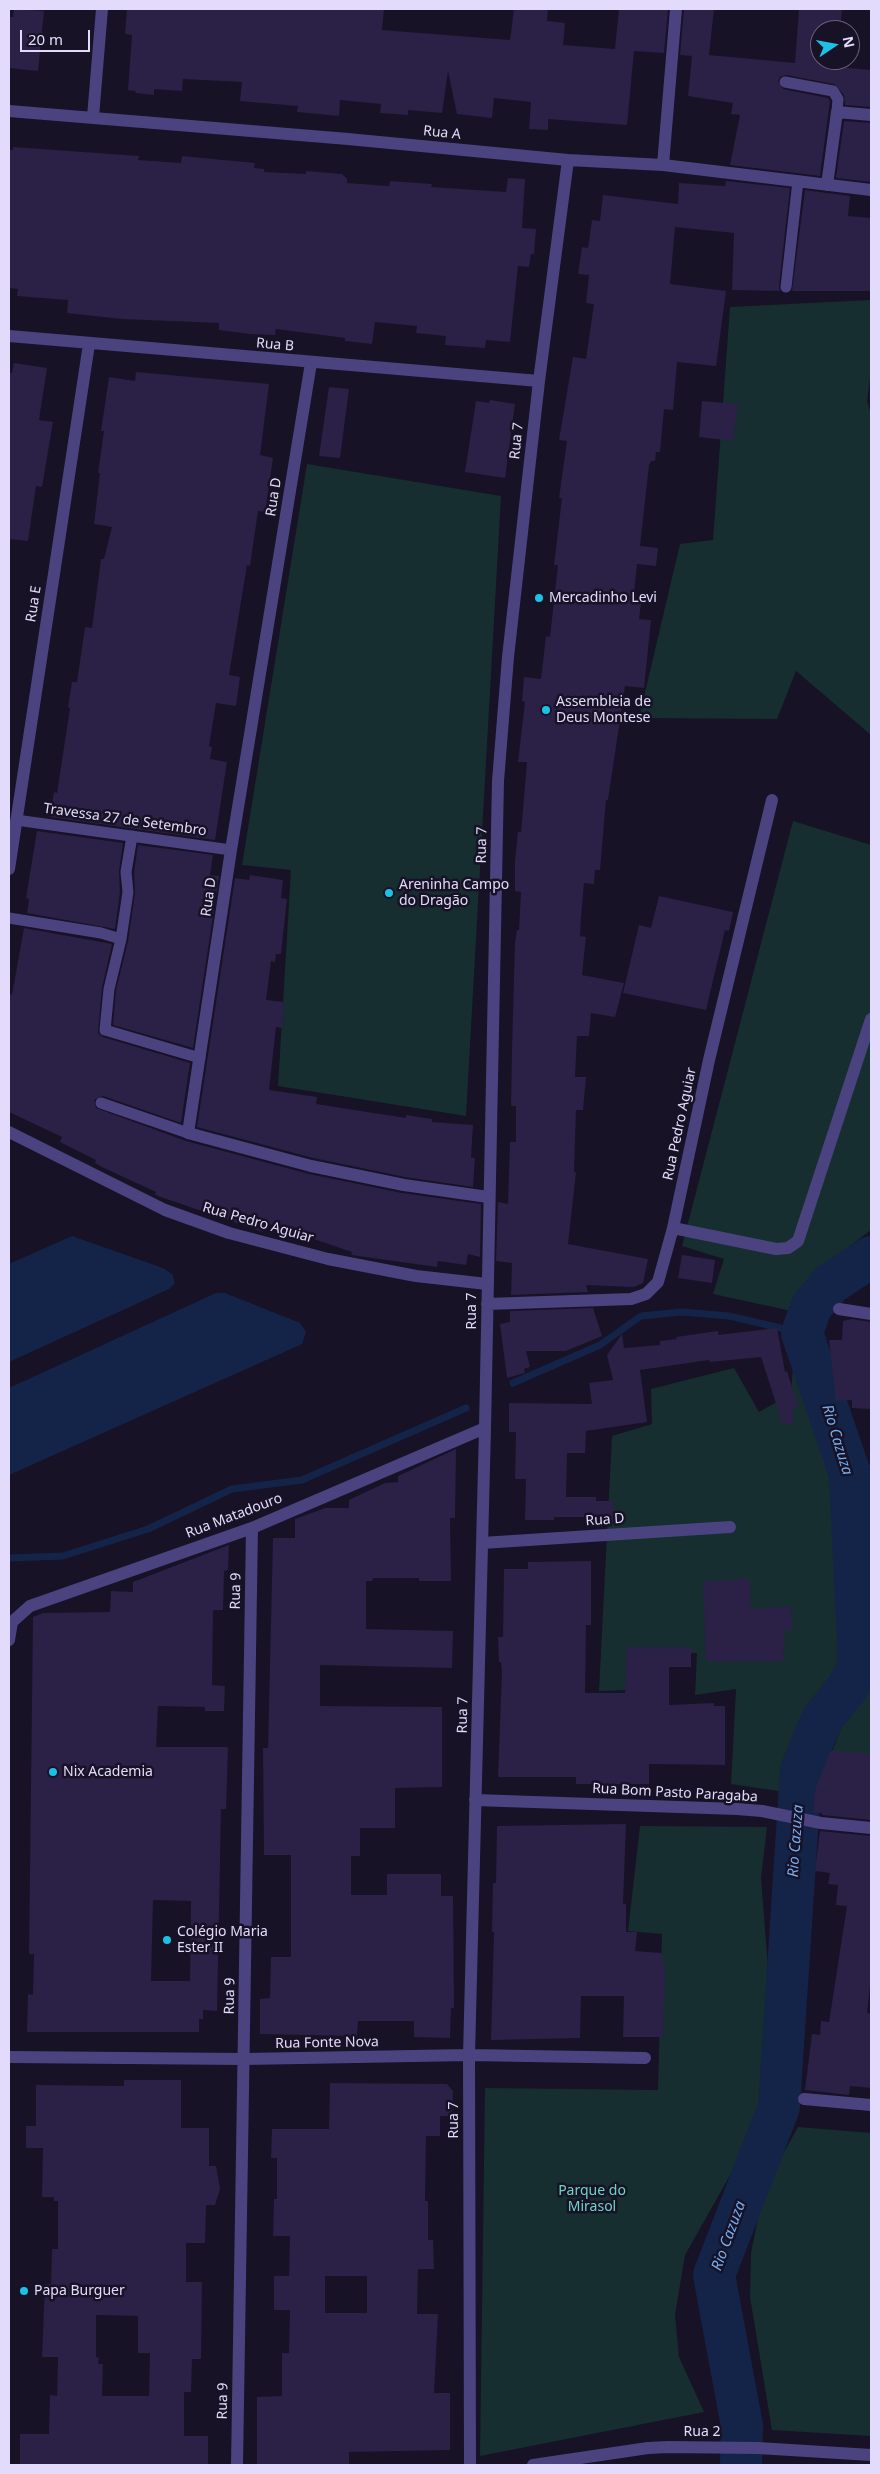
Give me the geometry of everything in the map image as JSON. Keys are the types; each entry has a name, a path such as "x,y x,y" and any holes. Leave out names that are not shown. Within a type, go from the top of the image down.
{"street":[{"path":"93,117 102,9"},
{"path":"663,165 676,9"},
{"name":"Rua A","path":"9,111 568,160 663,165 871,190"},
{"path":"827,185 837,112 871,116"},
{"name":"Rua 7","path":"470,2465 469,2055 485,1428 488,1197 498,781 508,657 539,381 568,160"},
{"name":"Rua B","path":"9,336 539,381"},
{"name":"Rua E","path":"9,869 89,344"},
{"name":"Rua D","path":"188,1132 231,850 311,363"},
{"name":"Rua Pedro Aguiar","path":"487,1304 631,1299 646,1294 658,1282 673,1228 709,1060 772,800"},
{"path":"673,1228 776,1249 788,1248 798,1241 871,1019"},
{"name":"Rua Pedro Aguiar","path":"9,1132 166,1210 229,1233 328,1259 416,1276 487,1284"},
{"path":"188,1132 311,1166 404,1185 488,1197"},
{"path":"839,1309 871,1314"},
{"name":"Rua Matadouro","path":"9,1640 12,1622 30,1606 252,1528 485,1428"},
{"name":"Rua D","path":"482,1543 730,1527"},
{"name":"Rua 9","path":"237,2465 252,1528"},
{"name":"Rua Bom Pasto Paragaba","path":"475,1800 762,1811 821,1823 871,1828"},
{"name":"Rua Fonte Nova","path":"9,2057 244,2059 469,2055 645,2058"},
{"path":"804,2099 871,2105"},
{"name":"Rua 2","path":"533,2465 648,2448 758,2448 871,2455"}],"lane":[{"path":"786,82 833,91 838,99 837,112"},
{"path":"786,287 798,181"},
{"name":"Travessa 27 de Setembro","path":"16,820 231,850"},
{"path":"132,836 126,872 128,892 121,939 110,989 105,1030 200,1058"},
{"path":"9,918 101,933 121,939"},
{"path":"101,1103 188,1132"}],"green space":[{"path":"871,300 871,371 867,401 871,414 871,735 796,671 777,719 639,718 680,544 713,540 730,307"},
{"path":"307,464 501,496 466,1116 278,1086 291,870 242,865"},
{"path":"793,821 871,845 871,1230 842,1252 796,1312 713,1294 724,1259 682,1246"},
{"path":"794,1351 840,1500 848,1641 823,1740 792,1793 731,1784 736,1689 695,1695 697,1653 631,1655 630,1690 599,1691 612,1436 652,1424 651,1389 734,1368 759,1412 791,1394"},
{"path":"855,1465 871,1465 871,1765 828,1763 864,1666"},
{"name":"Parque do Mirasol","path":"640,1826 767,1827 761,1878 769,1980 759,2105 737,2163 685,2255 675,2315 679,2357 704,2412 480,2456 485,2088 658,2090 662,1934 628,1931"},
{"path":"798,2127 871,2133 871,2436 772,2430 750,2297 751,2253 764,2188"}],"water":[{"path":"72,1236 163,1268 172,1274 175,1283 169,1289 9,1362 9,1264"},
{"path":"216,1293 225,1293 300,1323 306,1332 302,1344 9,1475 9,1388"}],"building":[{"path":"14,9 44,11 38,71 9,68 9,17 13,17"},
{"path":"127,9 384,9 382,30 510,40 514,9 548,9 547,21 565,23 563,45 615,49 619,9 668,9 664,53 634,51 627,125 548,119 548,130 529,129 531,102 494,98 492,118 457,114 448,71 442,113 408,110 408,115 380,113 381,104 340,100 339,116 297,112 298,106 240,101 242,82 183,79 182,91 154,89 154,95 136,93 135,91 128,90 132,35 125,34"},
{"path":"684,9 714,9 709,55 795,63 799,9 842,9 841,20 810,20 810,70 871,70 871,107 845,105 844,95 834,84 786,75 780,77 778,81 783,89 828,98 830,101 820,176 730,165 740,115 731,114 733,103 688,96 692,56 680,55"},
{"path":"844,121 871,123 871,182 836,178"},
{"path":"13,147 139,156 138,160 181,163 182,156 255,163 254,168 264,169 264,172 306,174 306,171 342,174 347,179 347,183 389,186 390,181 432,184 431,187 506,192 508,178 525,179 522,228 536,229 534,254 531,254 529,267 518,266 510,342 486,340 485,348 445,345 446,336 416,333 417,326 375,322 372,344 345,341 345,338 276,329 275,335 250,334 219,330 219,323 122,319 67,313 68,300 17,296 18,289 9,288 9,150 13,150"},
{"path":"726,181 790,188 780,291 732,290 734,233 675,227 670,284 726,291 716,366 677,362 673,410 664,409 660,452 656,452 655,461 651,461 649,465 640,546 658,548 656,566 637,564 633,603 641,604 639,619 651,620 644,688 625,686 608,800 606,800 600,870 595,870 594,884 584,883 581,917 580,936 586,937 582,975 624,983 615,1017 591,1013 589,1036 577,1036 575,1077 586,1077 583,1110 576,1110 574,1172 576,1172 568,1244 648,1259 643,1283 634,1287 586,1285 588,1292 511,1295 512,1263 496,1261 498,1202 508,1204 510,1142 516,1142 516,1106 511,1106 512,1049 515,942 517,930 519,930 521,892 515,891 515,860 518,832 521,832 527,762 518,762 525,702 522,701 524,677 541,679 546,636 550,637 558,565 554,565 562,498 559,498 567,441 559,440 573,357 586,359 594,304 586,303 589,275 578,274 582,247 588,248 592,220 600,221 603,195 678,204 679,183 725,186"},
{"path":"805,190 850,196 848,216 871,218 871,291 792,291"},
{"path":"14,363 47,368 39,420 53,422 42,487 36,486 28,541 9,539 9,372 12,373"},
{"path":"136,372 269,384 260,455 273,458 265,512 258,511 250,566 247,565 229,675 240,677 236,706 216,703 209,746 212,747 210,759 227,762 215,840 50,817 54,792 57,793 72,682 77,682 85,627 92,628 101,559 104,559 112,527 94,524 104,431 101,431 109,377 135,381"},
{"path":"329,387 349,389 340,458 319,456"},
{"path":"490,400 515,404 505,478 465,472 476,401 489,403"},
{"path":"702,401 738,404 733,441 699,437"},
{"path":"37,831 123,843 119,871 120,892 115,929 27,913 29,899 26,898"},
{"path":"138,845 213,855 210,875 219,876 193,1048 113,1025 116,990 128,941 135,893 134,872"},
{"path":"250,875 283,880 281,898 287,899 281,954 276,954 275,962 271,961 266,1000 284,1002 282,1028 276,1027 269,1090 317,1097 316,1104 406,1118 406,1115 432,1119 432,1122 473,1125 471,1158 475,1158 473,1187 405,1177 313,1158 197,1127 235,878 249,880"},
{"path":"659,896 733,912 729,931 725,930 706,1010 623,993 639,925 651,928"},
{"path":"24,928 112,944 102,988 98,1033 103,1037 190,1063 181,1123 103,1096 94,1100 96,1108 186,1141 309,1174 402,1193 481,1204 480,1257 468,1254 466,1265 438,1261 437,1267 351,1255 352,1252 266,1223 263,1232 155,1195 156,1192 104,1168 95,1163 96,1160 60,1142 62,1137 9,1112 9,994 12,995"},
{"path":"682,1255 715,1260 712,1283 678,1278"},
{"path":"593,1308 602,1336 566,1351 526,1351 530,1367 524,1369 525,1373 507,1378 500,1324 510,1322 510,1311"},
{"path":"852,1319 871,1322 871,1409 852,1408 852,1400 836,1401 829,1340 842,1340 843,1321"},
{"path":"777,1328 785,1372 787,1371 798,1407 792,1408 794,1422 783,1425 761,1357 710,1362 709,1360 640,1370 647,1422 586,1431 585,1453 567,1453 566,1497 596,1497 596,1501 614,1501 613,1522 595,1522 595,1517 554,1517 554,1520 525,1520 526,1479 515,1479 516,1432 509,1432 509,1403 592,1404 589,1383 613,1380 607,1355 622,1334 624,1348 660,1345 660,1341 677,1339 676,1337 718,1331 718,1335"},
{"path":"456,1449 455,1518 450,1518 451,1581 419,1581 419,1578 373,1578 372,1581 366,1581 366,1629 453,1631 452,1668 320,1665 320,1706 442,1707 442,1787 395,1788 395,1828 360,1828 360,1856 351,1856 351,1895 387,1895 387,1874 441,1874 441,1896 453,1896 454,2008 451,2008 450,2038 414,2037 414,2021 358,2021 357,2036 260,2034 260,1999 270,1998 271,1957 291,1957 291,1855 264,1855 263,1748 268,1748 273,1538 295,1538 295,1519 325,1508 349,1508 349,1500 385,1483 398,1482 398,1476"},
{"path":"229,1545 228,1570 224,1571 223,1610 213,1610 212,1685 225,1686 224,1711 205,1711 205,1707 158,1706 156,1747 228,1747 226,1809 221,1809 217,2011 203,2010 203,2019 199,2019 199,2032 27,2032 28,1994 33,1995 34,1954 29,1954 33,1617 43,1613 110,1612 111,1591 133,1592 133,1582","holes":["153,1900 191,1901 190,1981 151,1981"]},
{"path":"591,1561 591,1625 586,1625 585,1693 625,1693 627,1647 691,1647 691,1667 669,1667 669,1705 714,1703 714,1706 725,1706 725,1765 649,1764 649,1784 576,1784 576,1777 498,1777 502,1671 501,1662 499,1662 498,1637 503,1637 504,1569 528,1569 528,1562"},
{"path":"750,1579 751,1609 791,1606 792,1630 785,1630 783,1661 706,1661 703,1581"},
{"path":"831,1750 871,1754 871,1820 822,1815 822,1813 813,1812 816,1787"},
{"path":"626,1824 623,1904 626,1904 626,1932 637,1932 635,1951 662,1953 662,1963 665,1963 663,2037 623,2037 624,1996 581,1996 580,2038 491,2040 494,1932 492,1932 493,1883 496,1883 497,1826"},
{"path":"820,1831 871,1836 871,1976 867,2013 871,2014 871,2088 850,2086 849,2095 805,2090 812,2034 820,2035 821,2021 829,2022 847,1906 836,1905 838,1885 828,1884 830,1873 815,1871"},
{"path":"124,2080 181,2080 181,2128 209,2128 209,2166 216,2166 220,2189 215,2205 206,2205 205,2243 186,2243 186,2282 202,2282 201,2359 192,2359 191,2392 184,2392 184,2436 208,2436 208,2465 20,2465 20,2434 49,2434 50,2395 57,2396 58,2357 42,2357 45,2284 51,2284 52,2249 58,2249 58,2201 54,2201 54,2197 42,2197 43,2148 26,2148 26,2126 36,2126 36,2085 124,2086","holes":["96,2315 138,2316 138,2353 150,2353 149,2396 102,2396 103,2364 98,2364 99,2358 96,2357"]},
{"path":"330,2083 447,2084 453,2091 452,2116 440,2116 440,2136 426,2136 425,2201 428,2201 428,2240 433,2240 434,2269 418,2269 417,2314 438,2314 434,2393 450,2393 450,2450 349,2452 349,2464 257,2465 257,2397 282,2396 282,2353 289,2353 290,2310 274,2310 274,2276 289,2276 290,2236 273,2236 274,2199 277,2199 277,2158 271,2158 272,2129 329,2129","holes":["325,2276 367,2276 367,2313 325,2313"]}],"waterway":[{"name":"Rio Cazuza","path":"741,2465 742,2426 714,2275 779,2107 801,1770 822,1719 848,1687 859,1665 850,1474 802,1333 811,1307 830,1284 871,1257"},
{"path":"513,1383 600,1345 641,1316 682,1312 729,1316 802,1333"},
{"path":"9,1558 63,1556 148,1529 232,1489 302,1480 466,1408"}],"place":[{"name":"Mercadinho Levi","path":"539,598"},
{"name":"Assembleia de Deus Montese","path":"546,710"},
{"name":"Areninha Campo do Dragão","path":"389,893"},
{"name":"Nix Academia","path":"53,1772"},
{"name":"Colégio Maria Ester II","path":"167,1940"},
{"name":"Papa Burguer","path":"24,2291"}]}
